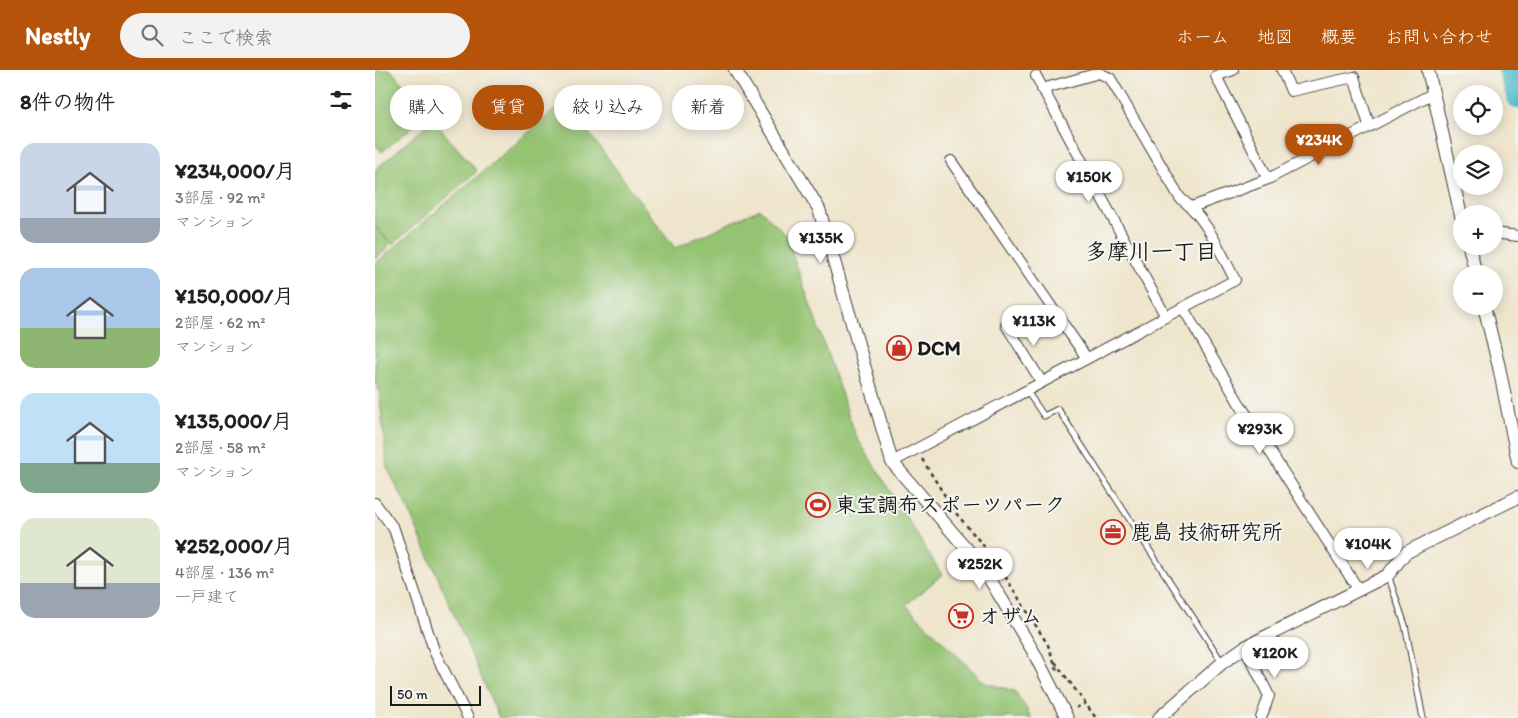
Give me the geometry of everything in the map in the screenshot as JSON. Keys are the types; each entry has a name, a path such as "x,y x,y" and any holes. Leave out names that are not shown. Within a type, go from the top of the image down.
{"street":[{"path":"735,70 819,209 892,462 983,568 1033,651 1067,718"},
{"path":"1233,70 1216,76 1268,179"},
{"path":"1282,70 1291,90 1353,77 1369,125"},
{"path":"1428,70 1458,205"},
{"path":"892,462 1086,357 1235,280 1212,236 1192,207 1180,198 1110,78 1099,74 1042,89"},
{"path":"1036,76 1166,317"},
{"path":"1192,207 1268,179 1432,94"},
{"path":"951,162 1086,357"},
{"path":"1503,234 1518,236"},
{"path":"1183,308 1239,403 1359,589"},
{"path":"1486,315 1499,367 1518,462"},
{"path":"1006,325 1041,381"},
{"path":"1159,718 1222,663 1245,647 1388,575 1405,552 1518,497"},
{"path":"375,503 394,529 435,653 468,718"},
{"path":"1245,647 1269,696 1261,718"}],"lane":[{"path":"1026,389 1043,416 1058,409 1222,663"},
{"path":"1388,575 1405,625 1423,718"}],"path":[{"path":"1054,660 1096,718"},
{"path":"1077,708 1086,703"}],"green space":[{"path":"378,70 391,70 404,85 390,85 390,130 409,130 382,152 375,144 375,73"},
{"path":"554,110 554,130 587,130 675,248 760,209 786,235 856,436 942,575 906,605 985,683 1015,691 1032,718 499,718 408,509 387,467 379,389 375,382 375,264 531,130 544,130 544,119"},
{"path":"421,130 442,130 477,171 392,245 375,225 375,170"},
{"path":"375,227 389,242 388,248 375,259"}],"waterway":[{"path":"1509,70 1518,98"}],"place":[{"name":"DCM","path":"899,348"},
{"name":"東宝調布スポーツパーク","path":"818,505"},
{"name":"鹿島 技術研究所","path":"1113,532"},
{"name":"オザム","path":"961,616"}],"district":[{"name":"多摩川一丁目","path":"1151,251"}]}
